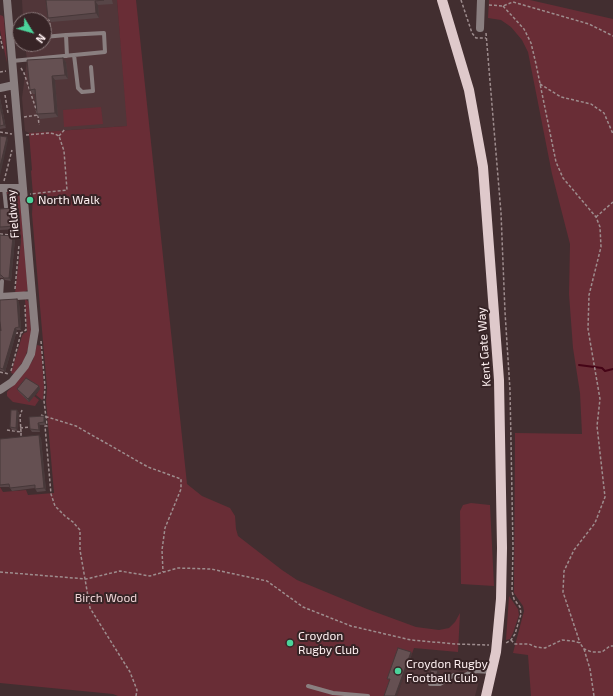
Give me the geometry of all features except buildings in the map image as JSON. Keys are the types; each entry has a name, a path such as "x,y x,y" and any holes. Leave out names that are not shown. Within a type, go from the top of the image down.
{"main road":[{"name":"Kent Gate Way","path":"442,0 469,90 483,166 500,380 502,548 501,599 497,645 486,696"}],"street":[{"name":"Fieldway","path":"0,390 12,382 25,366 31,354 35,330 28,295 23,191 16,138 14,85 15,63 4,11 7,0"},
{"path":"480,28 476,19 483,2"},
{"path":"1,88 14,85"},
{"path":"2,188 23,191"},
{"path":"1,297 28,295"}],"lane":[{"path":"15,63 33,59 105,52 104,32 52,36"},
{"path":"66,35 68,56"},
{"path":"74,55 77,84 78,88 82,92 93,91 91,67"},
{"path":"2,188 6,207"},
{"path":"1,297 2,281"},
{"path":"430,684 440,684 454,676 463,676 473,671 491,672"},
{"path":"308,686 333,693 368,696"}],"path":[{"path":"461,0 472,33 476,38 486,38"},
{"path":"483,2 503,6 512,2 589,24 613,36"},
{"path":"503,6 524,29 531,43 559,167 563,178 596,217 600,227 601,247 589,295 588,329 600,399 597,426 606,497 595,523 574,550 564,571 563,592 590,669 594,696"},
{"path":"33,52 33,59"},
{"path":"15,63 24,72 38,115 39,125"},
{"path":"0,72 7,71"},
{"path":"540,84 560,97 591,104 604,113 613,134"},
{"path":"1,88 10,119"},
{"path":"27,117 38,115"},
{"path":"60,136 65,129"},
{"path":"0,132 12,134 16,138 50,134 60,136"},
{"path":"23,191 67,190 64,151 60,136"},
{"path":"2,188 13,143"},
{"path":"596,217 613,202"},
{"path":"0,234 20,236 14,296"},
{"path":"15,333 21,333 26,330 28,295"},
{"path":"35,330 40,331 45,387 44,402 47,426 45,426 51,494 55,506 80,530 80,550 90,608 130,672 137,690 136,696"},
{"path":"0,372 10,374 21,333"},
{"path":"21,438 20,416 22,410"},
{"path":"41,415 76,426 148,467 181,479 181,489 165,528 162,550 163,572"},
{"path":"39,426 45,426"},
{"path":"20,428 33,427"},
{"path":"7,430 21,432"},
{"path":"0,572 86,579 120,571 150,576 178,568 211,569 267,581 304,607 351,626 411,640 456,644 497,645"},
{"path":"511,640 515,644 529,644 545,648 562,640 573,640 580,644"},
{"path":"584,649 592,652 602,652 610,646 613,646"}],"shaded area":[{"path":"22,0 117,0 128,126 29,133 25,131 22,98 27,60 26,52 52,52 52,12 23,12"},
{"path":"409,663 462,671 471,667 478,667 477,674 480,677 475,696 397,696"}],"green space":[{"name":"Birch Wood","path":"117,0 136,0 187,484 202,496 230,508 235,516 238,536 297,580 367,609 416,627 439,630 449,628 455,622 460,613 458,652 414,648 397,696 118,696 113,694 0,683 0,487 3,492 26,490 28,495 54,493 46,401 47,388 32,214 33,195 29,133 127,126"},
{"path":"489,0 530,0 613,19 613,696 531,696 528,655 513,653 524,611 523,606 514,593 515,433 582,434 580,393 573,348 569,294 570,244 552,174 528,52 522,40 511,27 501,20 488,18"},
{"path":"0,15 3,16 4,19 7,63 0,30"},
{"path":"101,107 103,124 64,127 63,110"},
{"path":"7,191 16,192 20,197 28,290 24,292 15,293 21,242 19,209 16,208 15,194 7,194"},
{"path":"25,299 29,304 31,331 30,343 24,360 14,374 11,373 22,336 27,332"},
{"path":"37,345 41,346 44,387 43,399 42,400 36,395 40,389 24,397 29,402 34,396 39,400 35,406 13,402 7,396 7,392 25,372 33,360"},
{"path":"471,503 490,505 494,586 461,584 460,511 463,505"},
{"path":"509,596 518,609 519,615 510,639 506,640"}],"waterway":[{"path":"579,365 602,368 605,371 613,369"}],"place":[{"name":"North Walk","path":"30,200"},
{"name":"Croydon Rugby Club","path":"290,643"},
{"name":"Croydon Rugby Football Club","path":"398,671"}]}
